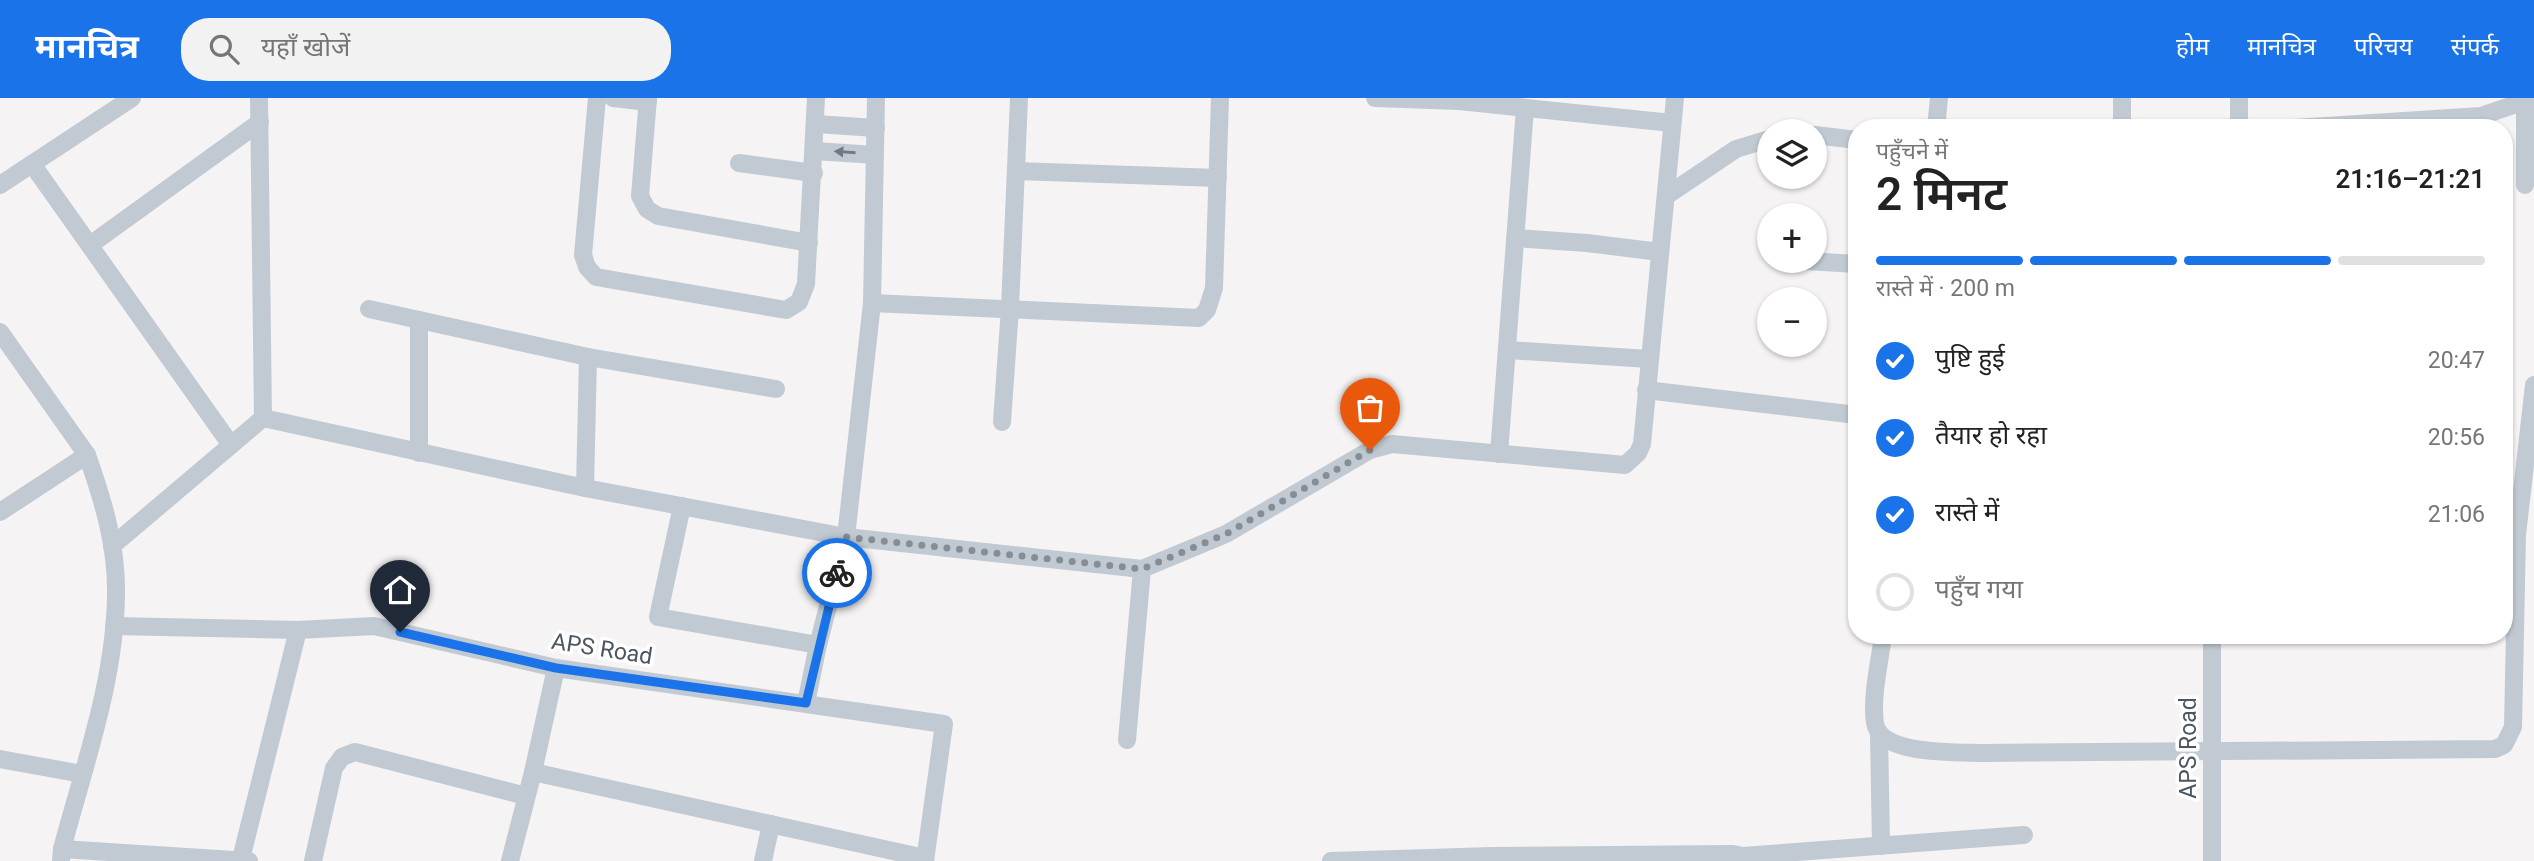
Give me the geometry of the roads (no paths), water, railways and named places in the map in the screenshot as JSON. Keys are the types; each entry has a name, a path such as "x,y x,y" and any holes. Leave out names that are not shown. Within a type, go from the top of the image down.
{"street":[{"path":"0,184 132,98"},
{"path":"259,98 263,418"},
{"path":"597,98 583,255 587,267 596,277 786,310 799,302 806,284 816,98"},
{"path":"613,98 648,100 640,196 647,209 658,216 809,243"},
{"path":"806,703 846,537 872,303 876,98"},
{"path":"1002,422 1019,98"},
{"path":"872,303 1199,318 1207,310 1214,288 1220,98"},
{"path":"1374,98 1459,101 1672,123"},
{"path":"263,418 585,488 846,537 1142,569 1226,534 1370,450 1392,444 1625,465 1639,453 1642,444 1675,98"},
{"path":"1937,119 1939,98"},
{"path":"2122,98 2122,119"},
{"path":"2239,98 2239,119"},
{"path":"2458,119 2481,116 2528,99 2525,185"},
{"path":"1499,454 1525,108"},
{"path":"90,245 260,121"},
{"path":"816,124 876,128"},
{"path":"1827,136 1848,139"},
{"path":"1665,196 1736,149 1757,143"},
{"path":"815,151 875,155"},
{"path":"740,163 814,173"},
{"path":"32,164 231,445"},
{"path":"1016,171 1217,178"},
{"path":"1515,238 1660,252"},
{"path":"1827,262 1848,263"},
{"path":"369,309 588,357 776,389"},
{"path":"419,320 419,453"},
{"path":"0,332 87,455 105,507 112,546 117,592 107,679 61,855 237,860 298,630"},
{"path":"1507,350 1649,359"},
{"path":"585,488 588,357"},
{"path":"2513,569 2534,385"},
{"path":"1646,390 1848,414"},
{"path":"112,546 263,418"},
{"path":"0,512 87,455"},
{"path":"682,506 658,617 818,645"},
{"path":"1127,740 1142,569"},
{"name":"APS Road","path":"114,626 298,630 374,626 556,668 944,724 925,859"},
{"path":"1881,846 1879,733 1875,725 1874,706 1882,644"},
{"name":"APS Road","path":"2212,644 2212,861"},
{"path":"1879,733 1892,743 1914,749 1984,753 2495,749 2504,745 2513,727 2510,644"},
{"path":"510,861 556,668"},
{"path":"313,861 334,768 342,757 355,752 526,796"},
{"path":"0,759 82,774"},
{"path":"533,772 925,859"},
{"path":"763,861 771,824"},
{"path":"1331,861 1720,854 1747,858 2024,835"}]}
